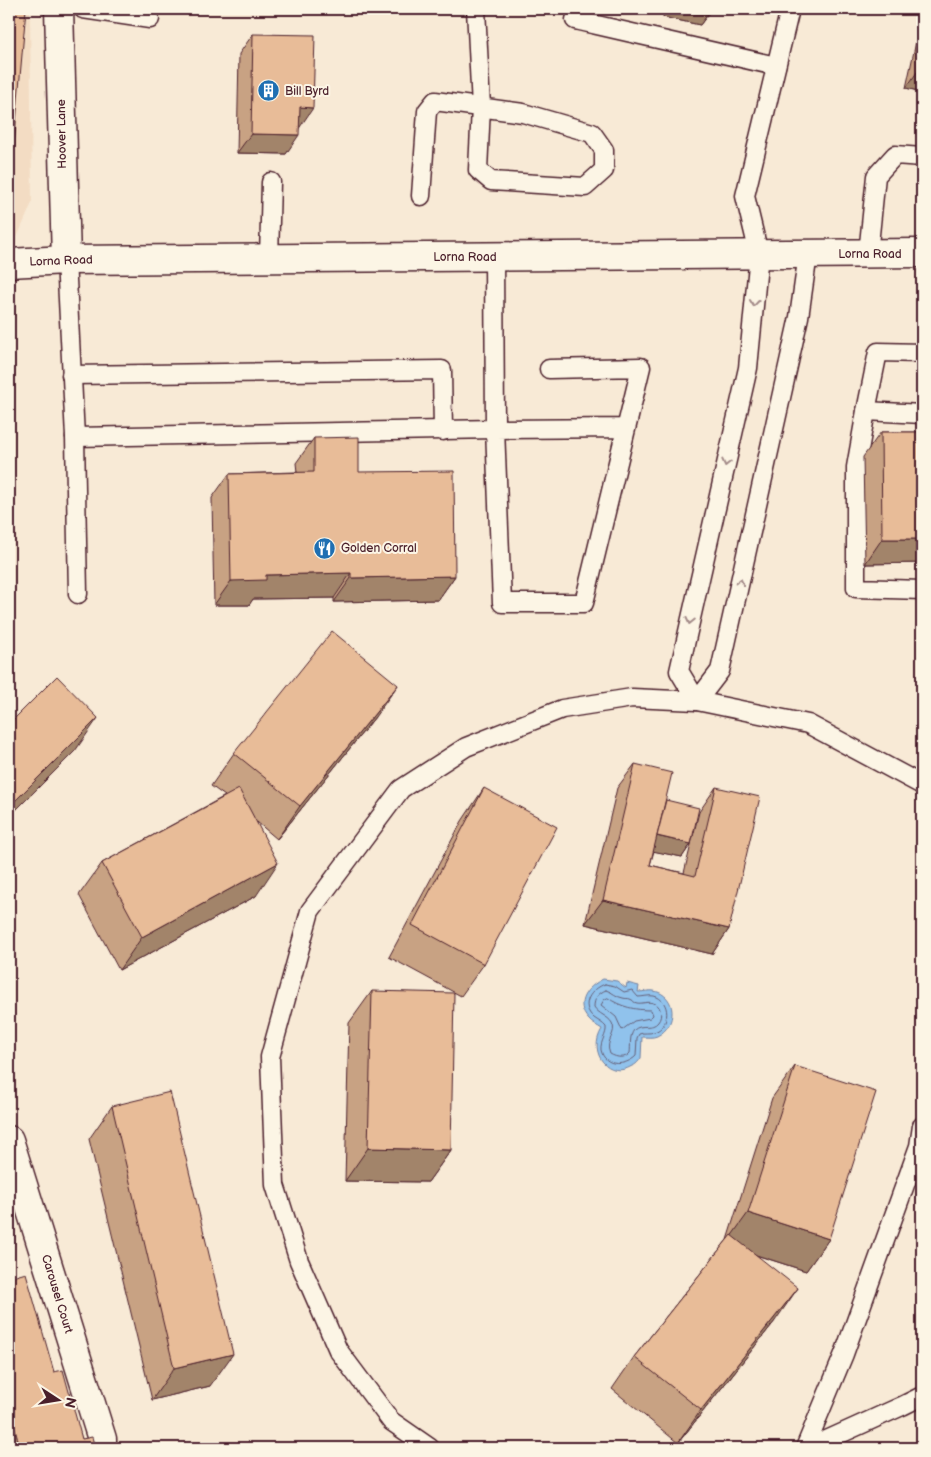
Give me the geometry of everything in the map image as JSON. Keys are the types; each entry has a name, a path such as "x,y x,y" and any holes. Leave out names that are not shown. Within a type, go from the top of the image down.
{"street":[{"name":"Hoover Lane","path":"59,9 66,260"},
{"name":"Lorna Road","path":"9,263 66,260 922,253"},
{"name":"Carousel Court","path":"9,1140 102,1438 102,1448"}],"lane":[{"path":"83,9 150,19"},
{"path":"421,196 427,110 435,101 481,107 523,113 592,133 604,150 604,170 585,187 491,181 478,170 481,107 476,9"},
{"path":"578,9 575,20 776,66"},
{"path":"697,701 679,671 748,368 759,254 745,196 790,9"},
{"path":"868,254 876,176 895,155 922,156"},
{"path":"269,258 271,182"},
{"path":"697,701 720,671 799,317 808,254"},
{"path":"494,256 495,430 502,603 584,603 641,367 549,369"},
{"path":"66,260 75,437 78,594"},
{"path":"922,352 878,352 856,467 856,588 922,590"},
{"path":"72,375 442,370 443,430"},
{"path":"866,410 922,414"},
{"path":"75,437 626,428"},
{"path":"430,1448 391,1422 338,1350 299,1261 276,1185 270,1057 310,911 401,789 466,747 562,709 632,698 697,701 808,724 922,785"},
{"path":"805,1448 844,1354 919,1146 922,1126"},
{"path":"809,1448 922,1396"}],"shaded area":[{"path":"9,9 30,9 32,203 9,256"}],"water":[{"path":"603,979 617,981 626,988 627,983 639,986 638,992 652,991 662,994 671,1004 672,1011 669,1025 657,1036 642,1037 641,1058 635,1065 623,1069 616,1070 608,1067 603,1062 597,1047 602,1029 590,1021 582,1008 582,1002 587,991"}],"building":[{"path":"9,9 26,9 12,168 9,168"},
{"name":"Bill Byrd","path":"253,34 315,35 313,108 300,107 299,135 251,134"},
{"path":"881,432 922,432 922,539 882,539"},
{"name":"Golden Corral","path":"359,437 359,472 454,471 455,576 351,578 351,573 266,575 266,580 231,581 229,474 314,472 314,438"},
{"path":"332,631 398,685 300,806 234,753"},
{"path":"57,676 98,718 9,807 9,724"},
{"path":"635,764 672,773 650,865 695,876 716,787 760,797 729,929 603,900"},
{"path":"484,788 557,827 484,964 412,925"},
{"path":"239,789 278,863 142,937 102,863"},
{"path":"666,800 699,808 691,844 657,836"},
{"path":"372,991 454,993 451,1150 368,1148"},
{"path":"795,1066 876,1092 829,1239 748,1213"},
{"path":"170,1092 233,1354 174,1368 112,1106"},
{"path":"731,1235 798,1288 701,1410 634,1357"},
{"path":"26,1273 54,1372 63,1370 82,1439 92,1437 95,1448 20,1448 9,1407 9,1278"}],"place":[{"name":"Bill Byrd","path":"269,91"},
{"name":"Golden Corral","path":"325,548"}]}
